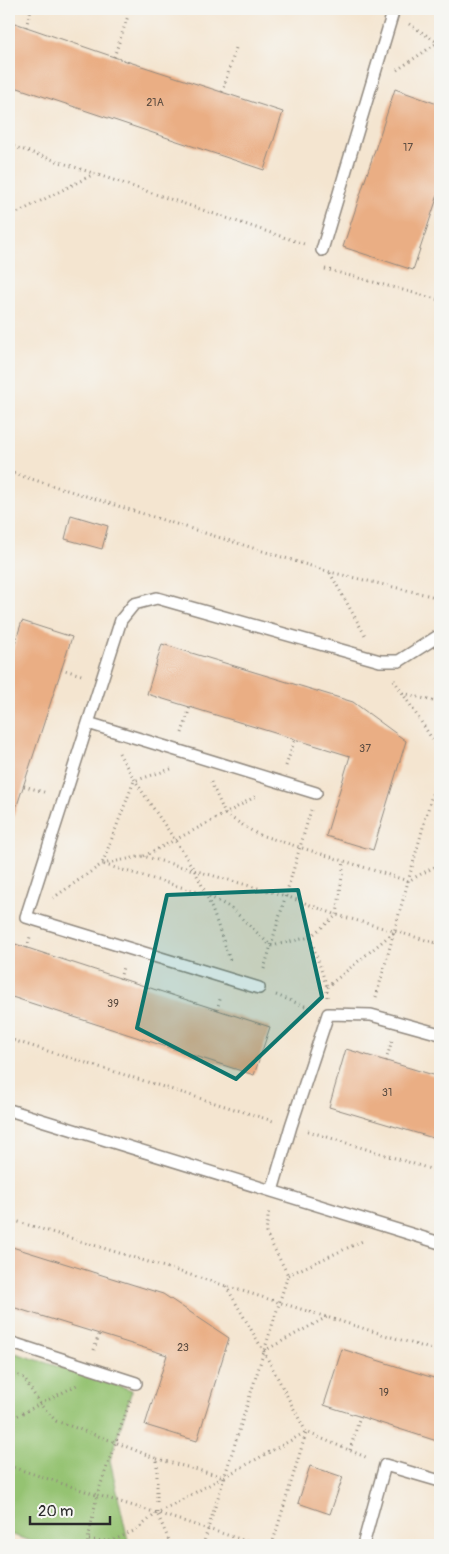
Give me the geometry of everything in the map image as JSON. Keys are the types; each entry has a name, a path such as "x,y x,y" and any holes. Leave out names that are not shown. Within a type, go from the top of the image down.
{"lane":[{"path":"322,250 393,11"},
{"path":"259,988 26,917 121,620 134,604 157,598 380,661 399,661 440,635"},
{"path":"88,723 316,793"},
{"path":"272,1191 328,1014 371,1015 440,1034"},
{"path":"9,1110 440,1243"},
{"path":"9,1342 136,1383"},
{"path":"363,1545 385,1465 440,1480"}],"path":[{"path":"26,27 31,9"},
{"path":"370,88 439,43 393,11"},
{"path":"114,57 128,16"},
{"path":"222,92 236,48"},
{"path":"9,145 322,250 311,265 440,300"},
{"path":"9,217 94,174"},
{"path":"9,472 330,572 440,598"},
{"path":"330,572 380,661 440,751"},
{"path":"403,693 440,703"},
{"path":"177,750 190,707"},
{"path":"26,917 102,864 143,856 225,814 281,782 295,739"},
{"path":"134,781 202,758 225,814 257,834 408,881 440,864"},
{"path":"371,1015 440,766"},
{"path":"102,864 134,781"},
{"path":"134,781 194,870 206,894 239,982"},
{"path":"435,785 440,781"},
{"path":"310,937 327,987 328,1014 259,988 316,793"},
{"path":"143,856 286,896 337,915 440,944"},
{"path":"271,946 310,937 337,915 344,861"},
{"path":"102,864 206,894 231,908 271,946"},
{"path":"327,987 394,931"},
{"path":"9,1039 440,1172"},
{"path":"203,1545 288,1275 266,1233 272,1191"},
{"path":"9,1219 440,1352"},
{"path":"288,1275 390,1228"},
{"path":"226,1286 264,1352 306,1432 385,1465"},
{"path":"264,1352 327,1317"},
{"path":"9,1372 24,1378 40,1404 56,1421 157,1459 224,1477"},
{"path":"9,1420 102,1372"},
{"path":"87,1545 97,1495 136,1383"},
{"path":"350,1450 360,1416"},
{"path":"89,1540 112,1541 136,1530 157,1513 306,1432"},
{"path":"272,1545 306,1432"},
{"path":"157,1459 157,1513 171,1545"},
{"path":"9,1466 259,1545"}],"highlighted area":[{"path":"298,890 322,997 236,1079 137,1028 167,895"}],"green space":[{"path":"9,1351 132,1390 110,1460 129,1545 44,1545 9,1534"}],"building":[{"path":"9,21 283,112 264,170 9,85"},
{"path":"395,89 440,105 440,189 413,270 343,247"},
{"path":"71,515 108,526 102,549 65,539"},
{"path":"22,621 72,637 9,830 9,662"},
{"path":"162,644 353,702 406,741 373,850 326,836 350,756 147,694"},
{"path":"9,942 270,1027 254,1075 9,996"},
{"path":"346,1049 440,1077 440,1140 329,1107"},
{"path":"9,1246 163,1294 229,1338 197,1441 145,1425 167,1355 9,1306"},
{"path":"342,1349 440,1380 440,1442 324,1405"},
{"path":"310,1466 343,1477 330,1514 298,1503"}]}
